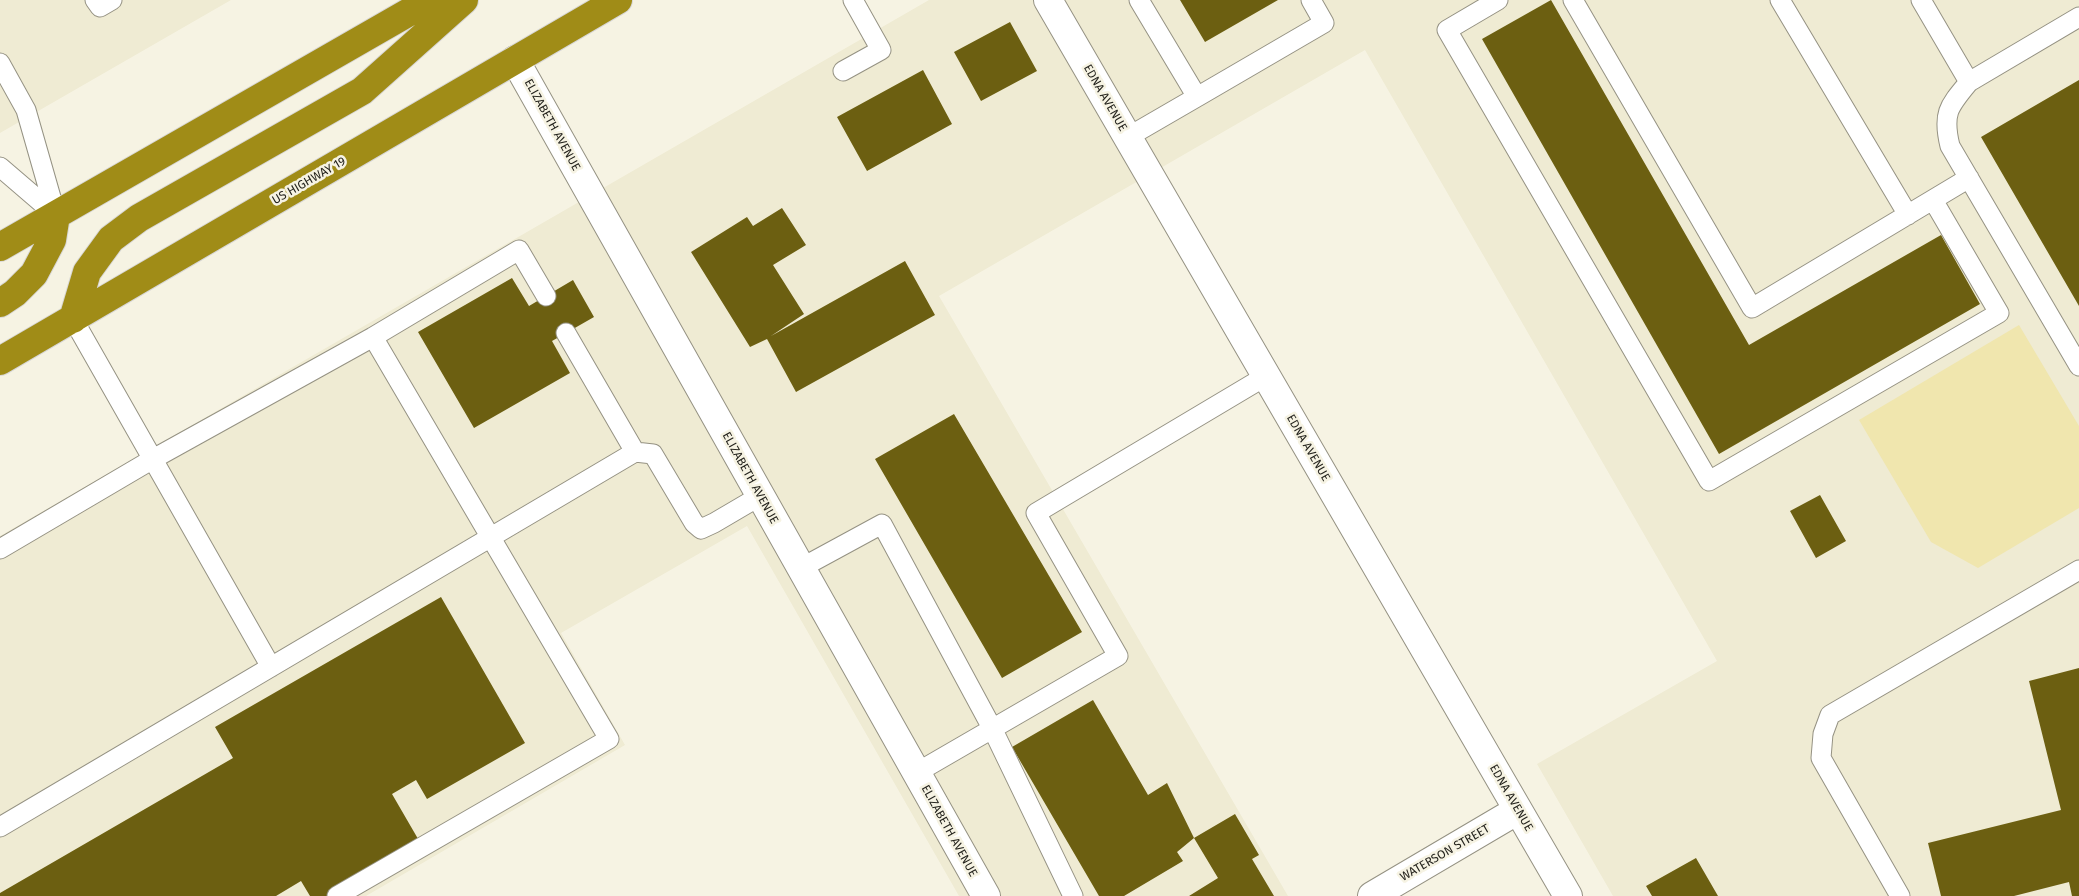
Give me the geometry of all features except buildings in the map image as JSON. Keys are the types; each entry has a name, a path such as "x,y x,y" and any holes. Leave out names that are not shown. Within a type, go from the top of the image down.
{"highway":[{"path":"0,247 430,0"},
{"path":"73,318 88,272 111,239 139,218 362,91 464,0"},
{"name":"US HIGHWAY 19","path":"0,361 618,0"},
{"path":"0,303 15,294 34,274 52,240 56,215"}],"street":[{"name":"EDNA AVENUE","path":"1048,0 1568,896"},
{"name":"ELIZABETH AVENUE","path":"515,60 986,896"},
{"name":"WATERSON STREET","path":"1372,896 1518,810"}],"lane":[{"path":"96,0 100,7 112,0"},
{"path":"843,71 881,50 854,0"},
{"path":"1140,0 1197,97"},
{"path":"1128,137 1324,23 1311,0"},
{"path":"1498,0 1478,5 1447,30 1709,481 1999,313 1933,200"},
{"path":"1573,0 1752,308 1969,178"},
{"path":"1780,0 1908,215"},
{"path":"1921,0 1969,82"},
{"path":"2079,17 1969,82 1951,105 1945,127 1950,146 2079,366"},
{"path":"0,63 26,110 56,215"},
{"path":"0,167 56,215"},
{"path":"0,549 153,459 374,337 519,250 546,296"},
{"path":"73,318 271,667"},
{"path":"566,333 635,452"},
{"path":"338,896 610,739 490,538 374,337"},
{"path":"916,772 1118,656 1036,513 1266,376"},
{"path":"0,827 635,452 653,454 694,523 701,529 760,496"},
{"path":"801,568 882,524 992,728 1073,896"},
{"path":"1900,896 1822,758 1823,734 1830,715 2079,570"}],"shaded area":[{"path":"0,0 231,0 0,133"},
{"path":"929,0 2079,0 2079,896 1613,896 1537,764 1717,661 1365,50 939,296 1288,896 959,896 747,526 561,633 625,745 366,896 0,896 0,536"},
{"path":"2019,325 2079,426 2079,508 1978,568 1931,542 1859,420"}]}
